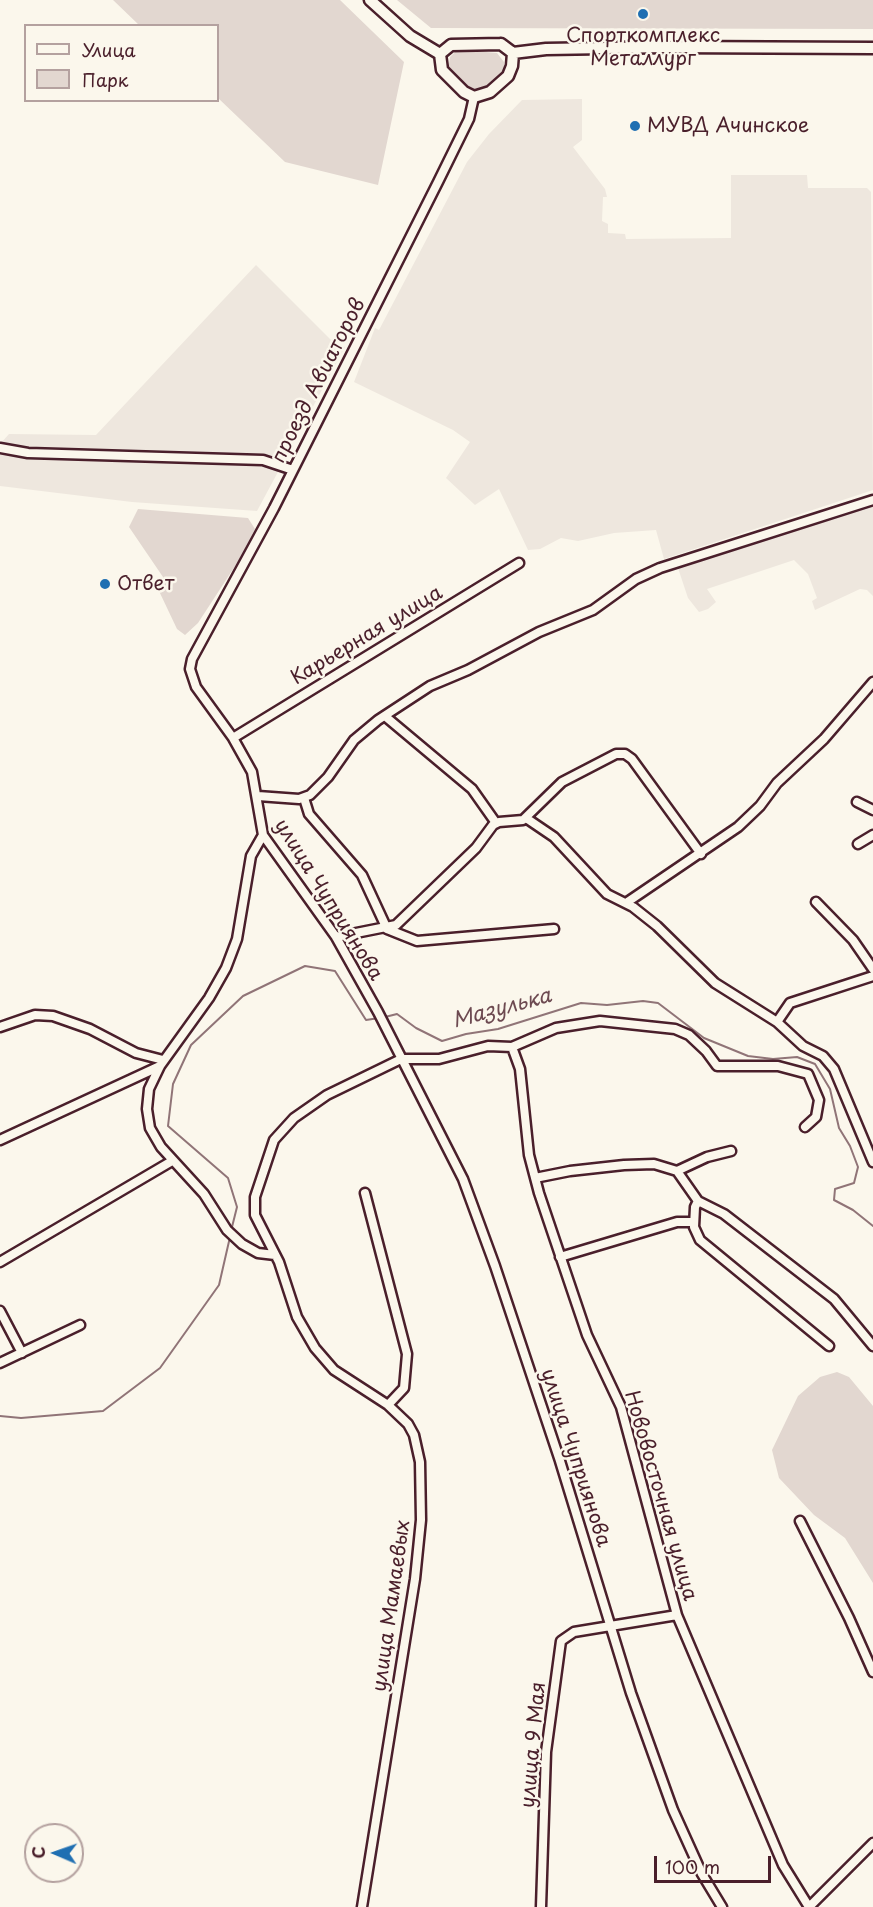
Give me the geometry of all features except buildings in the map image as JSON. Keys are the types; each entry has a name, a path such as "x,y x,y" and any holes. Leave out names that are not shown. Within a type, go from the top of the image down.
{"main road":[{"path":"370,0 410,36 440,54"},
{"path":"440,54 451,45 489,44 501,44 513,53 666,47 873,48"},
{"path":"440,54 442,70 446,76 464,92 474,97 490,92 508,76 513,53"}],"street":[{"name":"проезд Авиаторов","path":"192,679 192,659 292,470 459,140 469,119 474,97"},
{"path":"0,448 27,453 263,460 292,470"},
{"path":"258,796 304,798 315,792 359,734 378,720 386,717 430,686 468,670 539,632 593,610 636,579 660,568 873,500"},
{"name":"Карьерная улица","path":"233,738 519,564"},
{"name":"улица Чуприянова","path":"192,679 233,738 252,772 258,796 262,836 336,937 378,1012 463,1179 491,1256 611,1624 631,1693 673,1810 702,1874 722,1907"},
{"path":"626,903 702,854 738,827 760,807 777,783 824,739 873,682"},
{"path":"386,717 472,789 496,823"},
{"path":"336,937 396,926 476,848 496,823 525,818 561,782 610,756 621,753 632,759 702,854"},
{"path":"304,798 309,814 362,876 387,929 417,941 554,929"},
{"path":"856,802 873,810"},
{"path":"525,818 554,837 607,894 626,903 657,926 715,983 777,1023 803,1046 823,1056 834,1069 873,1162"},
{"path":"858,844 873,835"},
{"path":"262,836 251,856 237,939 226,968 209,998 162,1063 149,1089 148,1119 154,1137 172,1161 204,1194 226,1230 242,1244 258,1253 276,1255"},
{"path":"816,902 853,939 873,969"},
{"path":"777,1023 790,1003 873,976"},
{"path":"0,1027 24,1017 53,1016 90,1029 136,1053 162,1063"},
{"path":"401,1059 439,1059 488,1046 512,1047 556,1028 582,1023 623,1022 675,1029 689,1035 706,1051 717,1066 778,1065 808,1074 819,1100 816,1117 805,1127"},
{"name":"Нововосточная улица","path":"512,1047 520,1070 524,1126 535,1178 587,1335 621,1407 677,1615 792,1883 813,1906"},
{"name":"улица Мамаевых","path":"362,1907 413,1590 422,1520 420,1462 414,1435 408,1424 388,1405 344,1379 315,1348 297,1317 276,1255 258,1224 254,1205 274,1140 294,1118 327,1095 401,1059"},
{"path":"0,1140 162,1063"},
{"path":"677,1171 707,1157 730,1151"},
{"path":"0,1262 172,1161"},
{"path":"535,1178 570,1171 624,1165 654,1164 677,1171 698,1202 723,1214 805,1274 834,1299 873,1346"},
{"path":"364,1193 407,1354 404,1388 388,1405"},
{"path":"698,1202 694,1222 700,1240 829,1346"},
{"path":"560,1257 677,1222 694,1222"},
{"path":"0,1311 22,1353"},
{"path":"0,1363 80,1325"},
{"path":"800,1521 849,1618 873,1672"},
{"path":"611,1624 677,1615"},
{"name":"улица 9 Мая","path":"541,1907 546,1752 561,1641 568,1634 611,1624"},
{"path":"813,1906 873,1843"}],"shaded area":[{"path":"582,99 582,140 573,147 605,189 607,197 603,197 602,221 608,224 608,233 625,234 626,239 731,238 731,175 807,175 808,188 867,188 871,192 873,490 664,559 656,530 614,533 578,541 561,538 540,549 528,550 499,489 475,505 446,478 470,442 453,430 354,382 375,328 379,330 467,162 489,134 522,100"},
{"path":"256,265 333,342 345,347 257,511 132,502 0,486 0,444 9,434 96,435"},
{"path":"873,505 873,596 867,590 860,589 815,610 812,601 817,598 808,574 794,560 707,589 716,602 708,609 699,612 688,598 678,568"}],"green space":[{"path":"113,0 340,0 404,62 378,185 285,162 219,99 219,24 138,24"},
{"name":"Спорткомплекс Металлург","path":"397,0 873,0 873,29 431,28"},
{"path":"464,50 497,53 504,62 504,75 482,91 466,89 448,71 450,57 455,52"},
{"path":"138,509 248,518 255,529 239,560 198,623 185,635 177,629 159,591 163,577 129,527"},
{"path":"837,1372 849,1377 873,1406 873,1583 845,1538 814,1515 779,1478 772,1450 798,1396 820,1377"}],"waterway":[{"name":"Мазулька","path":"231,1231 237,1207 228,1178 168,1126 173,1084 191,1045 243,996 305,966 335,971 366,1020 379,1018"},
{"name":"Мазулька","path":"385,1017 397,1014 416,1028 442,1041 466,1034 498,1029 581,1003 607,1005 643,1001 658,1003 704,1038 748,1056 773,1059 797,1057 815,1064 830,1089 839,1128 850,1146 858,1167 854,1183 835,1189 834,1200 853,1210 873,1226"},
{"name":"Мазулька","path":"0,1416 21,1418 103,1411 160,1368 219,1285 230,1237"}],"place":[{"name":"Спорткомплекс Металлург","path":"643,14"},
{"name":"МУВД Ачинское","path":"635,126"},
{"name":"Ответ","path":"105,584"}]}
